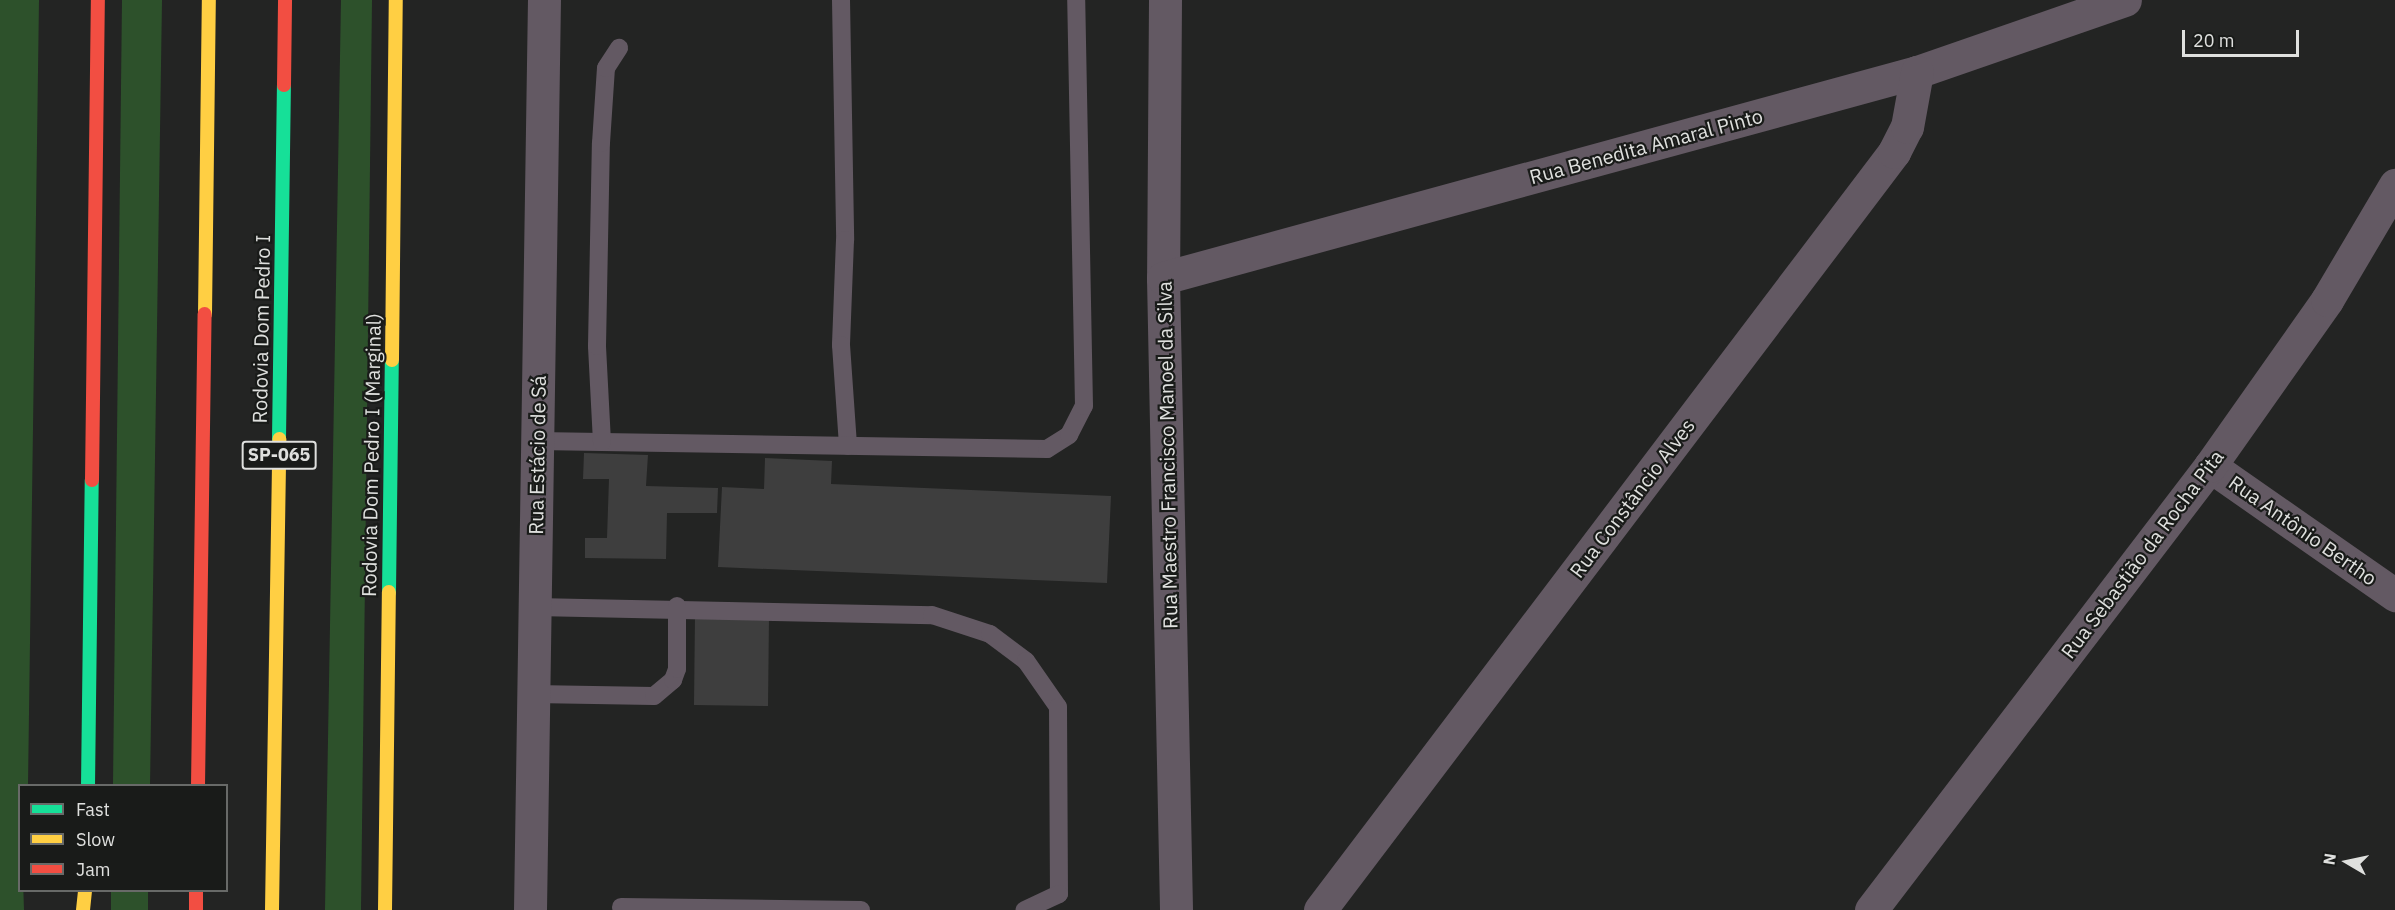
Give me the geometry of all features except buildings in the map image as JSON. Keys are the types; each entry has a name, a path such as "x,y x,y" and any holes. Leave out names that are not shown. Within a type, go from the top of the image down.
{"highway":[{"path":"88,784 98,0"},
{"path":"198,784 209,0"},
{"name":"Rodovia Dom Pedro I","path":"272,910 285,0"},
{"name":"Rodovia Dom Pedro I (Marginal)","path":"385,910 396,0"},
{"path":"85,910 86,892"},
{"path":"196,892 196,910"}],"street":[{"name":"Rua Estácio de Sá","path":"530,910 544,0"},
{"name":"Rua Maestro Francisco Manoel da Silva","path":"1165,0 1163,278 1176,910"},
{"name":"Rua Benedita Amaral Pinto","path":"1163,278 1917,72 2125,0"},
{"name":"Rua Constâncio Alves","path":"1320,910 1894,152 1907,127 1917,72"},
{"name":"Rua Sebastião da Rocha Pita","path":"1871,910 2210,466 2327,300 2395,186"},
{"name":"Rua Antônio Bertho","path":"2210,466 2395,595"}],"lane":[{"path":"841,0 845,240 841,345 848,446"},
{"path":"537,441 1047,449 1069,435 1084,406 1076,0"},
{"path":"602,442 597,346 601,143 606,68 619,48"},
{"path":"534,607 676,606 932,615 990,634 1026,661 1058,707 1059,894 1025,910"},
{"path":"533,694 654,696 673,680 677,669 676,606"},
{"path":"621,907 861,910"}],"green space":[{"path":"0,0 39,0 28,784 18,784 18,892 23,892 24,910 0,910"},
{"path":"122,0 162,0 150,784 113,784"},
{"path":"341,0 372,0 361,910 325,910"},
{"path":"111,892 148,892 148,910 111,910"}],"traffic: fast":[{"path":"279,439 284,85"},
{"path":"389,592 392,360"},
{"path":"88,784 92,480"}],"traffic: slow":[{"path":"205,314 209,0"},
{"path":"392,360 396,0"},
{"path":"272,910 279,439"},
{"path":"385,910 389,592"},
{"path":"83,910 85,892"}],"traffic: jam":[{"path":"92,480 98,0"},
{"path":"284,85 285,0"},
{"path":"198,784 205,314"},
{"path":"196,892 196,910"}]}
